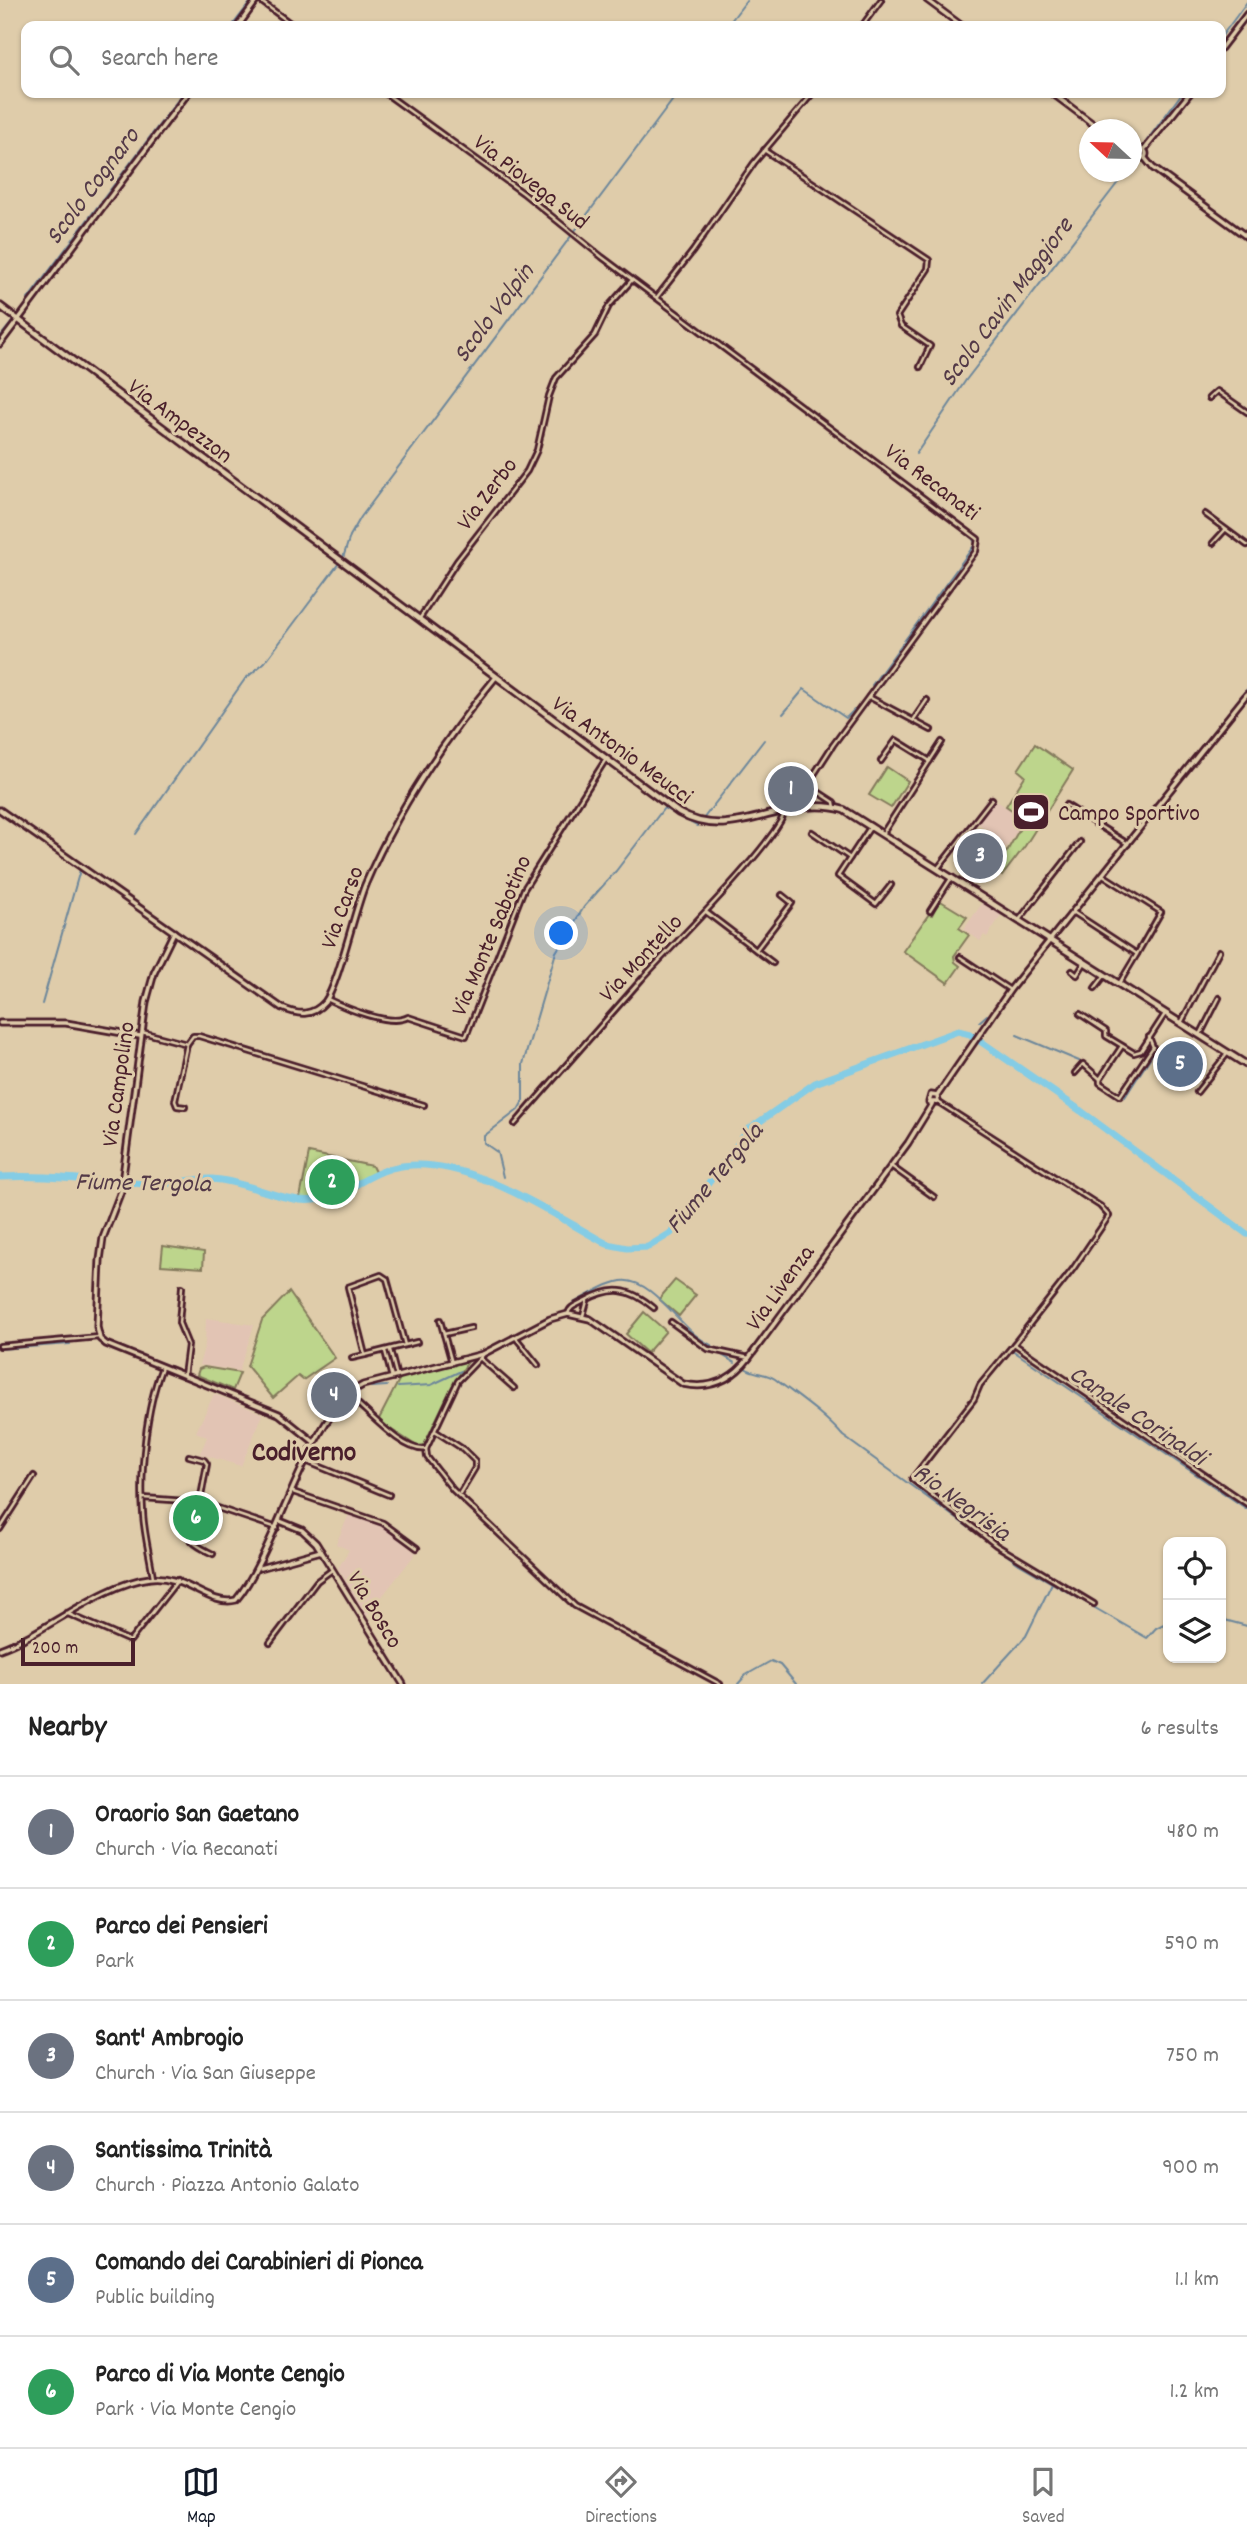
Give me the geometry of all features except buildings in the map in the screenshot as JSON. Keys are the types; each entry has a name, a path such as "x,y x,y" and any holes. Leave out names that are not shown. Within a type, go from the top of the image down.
{"main road":[{"name":"Via Ampezzon","path":"0,306 341,561"},
{"name":"Via Antonio Meucci","path":"341,561 679,813 697,822 732,825 793,808 835,808 883,833 1247,1065"}],"street":[{"path":"242,21 258,0 287,21"},
{"path":"866,21 881,0"},
{"path":"927,0 955,21"},
{"path":"1226,41 1247,14"},
{"path":"0,344 184,98"},
{"name":"Via Piovega Sud","path":"392,98 657,298"},
{"path":"657,298 764,150 809,98"},
{"path":"1059,98 1086,119"},
{"path":"1186,98 1144,150 1144,157 1153,168 1247,237"},
{"path":"764,150 929,260 928,269 897,316 901,326 930,346 920,367"},
{"name":"Via Zerbo","path":"420,618 457,561 527,471 537,450 549,396 556,378 595,335 610,306 632,280"},
{"name":"Via Recanati","path":"657,298 978,539 976,551 806,784 793,808"},
{"path":"1209,398 1217,391 1247,412"},
{"path":"1205,514 1247,545"},
{"path":"1213,543 1226,530"},
{"name":"Via Carso","path":"327,999 363,888 393,827 440,750 496,677"},
{"name":"Via Livenza","path":"671,1322 708,1349 749,1358 891,1166 932,1104 929,1097 937,1096 1010,990 1247,694"},
{"path":"869,697 931,730"},
{"path":"914,719 927,700"},
{"path":"881,761 895,740 930,761"},
{"path":"883,833 942,742"},
{"name":"Via Monte Sabotino","path":"327,999 387,1020 399,1022 408,1017 466,1036 523,889 606,759"},
{"path":"806,784 831,800 835,808"},
{"path":"938,868 992,799"},
{"path":"1066,805 1128,844"},
{"path":"0,810 282,1007 297,1014 307,1014 327,999"},
{"name":"Via Montello","path":"514,1124 643,978 706,912 770,835 785,810"},
{"path":"871,826 838,876 876,904 891,885"},
{"path":"812,832 850,858"},
{"path":"1019,920 1080,842"},
{"path":"1103,875 1161,912 1119,984"},
{"path":"930,911 952,877"},
{"path":"756,950 792,902 782,895"},
{"path":"706,912 773,963"},
{"path":"1073,912 1137,954"},
{"name":"Via Campolino","path":"99,1337 98,1300 103,1238 122,1186 140,1034 149,985 174,932"},
{"path":"1181,1023 1219,951"},
{"path":"960,957 1010,990"},
{"path":"1072,971 1077,975 1086,962"},
{"path":"1095,988 1105,975"},
{"path":"1200,1035 1219,998"},
{"path":"1080,1014 1106,1031 1106,1036 1131,1052 1139,1052 1166,1014"},
{"path":"0,1023 66,1023 187,1044"},
{"path":"185,1107 177,1106 175,1101 187,1044 193,1036 424,1105"},
{"path":"1122,1046 1100,1083 1120,1096 1153,1046 1149,1037"},
{"path":"1197,1092 1227,1053"},
{"path":"1076,1073 1083,1065 1101,1079"},
{"path":"937,1096 938,1102 1030,1158 1100,1206 1109,1216 1073,1269 912,1479 996,1545 1094,1604"},
{"path":"932,1104 938,1102"},
{"path":"891,1166 934,1197"},
{"path":"365,1355 348,1287 361,1280 381,1275 387,1279 405,1345"},
{"path":"182,1287 179,1323 188,1343 184,1376"},
{"path":"568,1314 572,1307 604,1291 621,1289 636,1294 654,1308"},
{"path":"583,1316 589,1299"},
{"path":"720,1684 628,1635 560,1594 475,1514 460,1493 440,1475 427,1457 426,1449 458,1381 482,1357 550,1319 568,1314 583,1316 683,1384 701,1387 717,1384 734,1375 749,1358"},
{"path":"440,1320 452,1363"},
{"path":"444,1335 471,1328"},
{"path":"0,1346 99,1337 106,1344 283,1416 314,1442"},
{"path":"516,1337 538,1365"},
{"path":"352,1358 417,1342"},
{"path":"1014,1344 1247,1504"},
{"path":"387,1350 395,1377"},
{"path":"0,1649 66,1613 132,1583 153,1577 178,1580 221,1602 236,1601 265,1556 314,1442 348,1396 363,1385 482,1357"},
{"path":"482,1357 514,1388"},
{"path":"153,1577 143,1498 146,1441 162,1367"},
{"path":"348,1396 380,1425 416,1448 426,1449"},
{"path":"435,1432 474,1459 475,1468 460,1493"},
{"path":"189,1456 204,1460 207,1464 200,1502"},
{"path":"306,1461 389,1495"},
{"path":"0,1529 34,1476"},
{"path":"293,1492 383,1523 417,1548"},
{"path":"143,1498 200,1502 277,1528"},
{"path":"187,1500 185,1529 189,1541 213,1555"},
{"name":"Via Bosco","path":"280,1521 302,1530 321,1551 403,1684"},
{"name":"Via Bosco","path":"257,1569 321,1551"},
{"path":"265,1556 274,1563"},
{"path":"270,1643 317,1581 332,1570"},
{"path":"66,1613 130,1641 178,1580"}],"shaded area":[{"path":"995,800 1025,819 1006,848 988,837 991,832 977,823"},
{"path":"983,902 1002,914 987,937 984,935 980,941 964,929"},
{"path":"206,1318 254,1325 239,1371 199,1365 205,1344"},
{"path":"214,1394 263,1414 241,1466 200,1454 207,1437 196,1432"},
{"path":"349,1514 383,1526 416,1553 366,1617 338,1568 349,1550 336,1544"}],"green space":[{"name":"Campo Sportivo","path":"1035,744 1073,770 1025,846 1002,876 996,871 1025,819 1006,806 1025,776 1018,770"},
{"path":"887,767 908,781 891,808 869,795"},
{"path":"939,900 967,917 959,928 969,935 954,956 955,962 960,966 948,983 903,951 929,914 932,915"},
{"path":"309,1153 372,1166 375,1172 332,1195 300,1198"},
{"path":"163,1246 204,1252 203,1268 161,1265"},
{"path":"675,1280 696,1295 679,1316 659,1299"},
{"path":"289,1292 335,1358 303,1380 298,1376 273,1398 247,1366 262,1320"},
{"path":"644,1312 666,1331 647,1353 626,1334"},
{"path":"469,1360 451,1388 424,1445 417,1446 378,1421 400,1378"},
{"path":"204,1367 240,1373 233,1390 197,1375 199,1369"},
{"path":"193,1504 210,1508 195,1542 190,1539 187,1529 188,1508"}],"waterway":[{"name":"Scolo Cognaro","path":"236,21 252,0"},
{"name":"Scolo Volpin","path":"731,21 747,0"},
{"name":"Scolo Cavin Maggiore","path":"1226,30 1247,2"},
{"name":"Scolo Cognaro","path":"28,299 179,98"},
{"name":"Scolo Volpin","path":"343,558 350,536 361,517 674,98"},
{"name":"Scolo Cavin Maggiore","path":"1145,143 1178,98"},
{"name":"Scolo Cavin Maggiore","path":"916,454 966,380 1118,182"},
{"name":"Scolo Cognaro","path":"0,337 13,321"},
{"name":"Scolo Cavin Maggiore","path":"872,685 975,544 973,539 897,479"},
{"name":"Scolo Volpin","path":"136,834 245,679 265,662 339,563"},
{"name":"Scolo Cavin Maggiore","path":"783,714 804,689 846,718 854,710"},
{"path":"1129,837 1247,689"},
{"name":"Scolo Cavin Maggiore","path":"703,819 764,740"},
{"name":"Scolo Cavin Maggiore","path":"503,1177 497,1152 484,1143 484,1136 518,1110 523,1101 523,1064 556,952 584,907 616,871 664,808 697,826"},
{"path":"1095,880 1122,847"},
{"name":"Scolo Volpin","path":"42,1004 80,870"},
{"path":"979,1022 987,1015"},
{"name":"Fiume Tergola","path":"0,1177 154,1184 212,1179 288,1198 314,1200 337,1194 392,1168 419,1165 447,1168 504,1188 607,1244 627,1248 648,1247 671,1233 749,1129 815,1083 958,1031 970,1034 1081,1111 1247,1234"},
{"path":"1017,1035 1079,1061"},
{"path":"1125,1097 1154,1052"},
{"name":"Rio Negrisia","path":"572,1304 608,1285 621,1281 632,1282 653,1293 700,1339 716,1349"},
{"name":"Rio Negrisia","path":"0,1349 70,1344"},
{"name":"Canale Corinaldi","path":"1012,1350 1247,1509"},
{"name":"Rio Negrisia","path":"720,1354 735,1363"},
{"name":"Rio Negrisia","path":"745,1368 775,1379 819,1413 843,1436 1019,1564 1147,1638 1163,1624"},
{"name":"Rio Negrisia","path":"398,1387 431,1385 461,1371"},
{"name":"Rio Negrisia","path":"371,1387 387,1386"},
{"path":"982,1684 1026,1636 1052,1583"},
{"name":"Rio Negrisia","path":"1226,1620 1247,1626"},
{"path":"738,1684 746,1675 771,1661 780,1665 796,1684"}],"place":[{"name":"Oraorio San Gaetano","path":"791,789"},
{"name":"Campo Sportivo","path":"1031,812"},
{"name":"Sant' Ambrogio","path":"980,856"},
{"name":"Comando dei Carabinieri di Pionca","path":"1180,1064"},
{"name":"Parco dei Pensieri","path":"332,1182"},
{"name":"Santissima Trinità","path":"334,1395"},
{"name":"Parco di Via Monte Cengio","path":"196,1518"}],"district":[{"name":"Codiverno","path":"304,1450"}]}
